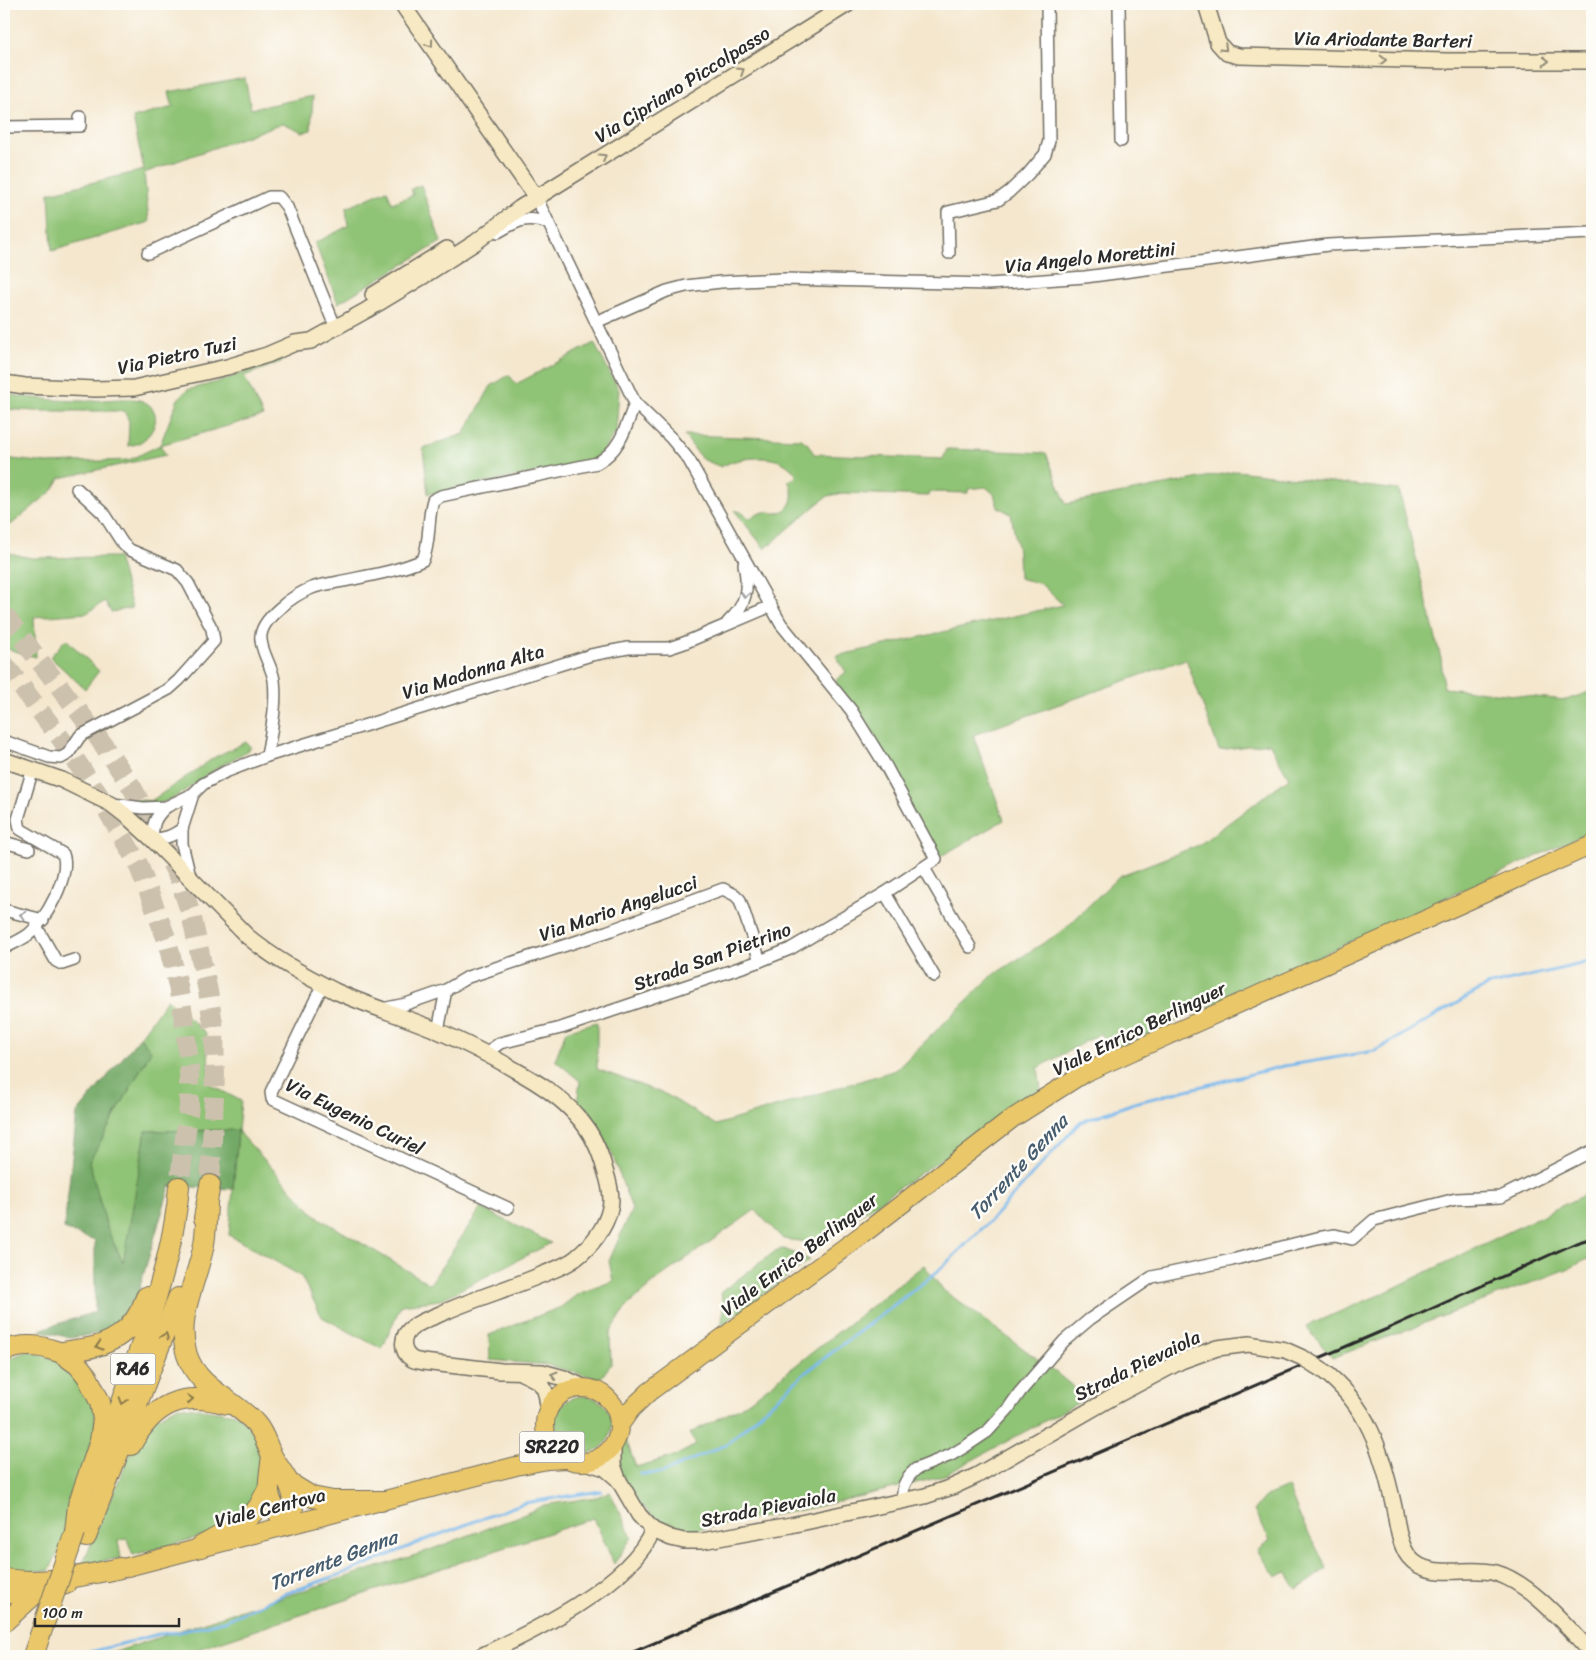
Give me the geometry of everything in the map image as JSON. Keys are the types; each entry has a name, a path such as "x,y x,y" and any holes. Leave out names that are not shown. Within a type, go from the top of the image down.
{"highway":[{"name":"RA6","path":"33,1656 172,1317 192,1259 207,1206 210,1185"},
{"name":"RA6","path":"45,1656 167,1260 178,1195 143,1307 136,1319 126,1331 108,1344 88,1349 60,1352"},
{"path":"207,1206 204,1244 183,1321 184,1338 188,1356 194,1369 203,1381 257,1424 266,1439 272,1456 289,1483 294,1502 289,1524 278,1514 272,1505 268,1489"},
{"path":"4,1351 25,1345 60,1352 78,1365 87,1376 100,1402 103,1419 100,1441 78,1505 83,1532"},
{"path":"83,1532 103,1507 136,1435 152,1416 164,1407 179,1400 195,1398 234,1405"},
{"path":"200,1547 241,1524 258,1508 268,1489 272,1456"},
{"path":"289,1483 312,1497 333,1500 381,1500"},
{"path":"4,1579 39,1582 120,1568"}],"main road":[{"name":"Viale Enrico Berlinguer","path":"619,1426 631,1410 649,1392 867,1231 1013,1118 1084,1073 1592,845"},
{"name":"SR220","path":"604,1395 594,1390 578,1388 563,1393 552,1403 545,1422 545,1431 550,1445 566,1459 586,1462 601,1457 613,1446 619,1426"},
{"path":"604,1395 631,1396 649,1392"},
{"path":"604,1395 614,1406 619,1426"},
{"path":"516,1466 537,1445 545,1431"},
{"name":"Viale Centova","path":"36,1594 120,1568 381,1500 516,1466 548,1460 566,1459"},
{"path":"4,1592 14,1596 36,1594"},
{"path":"4,1623 36,1594"}],"street":[{"name":"Via Cipriano Piccolpasso","path":"402,4 537,199 848,4"},
{"path":"949,253 948,212 998,200 1028,174 1044,154 1049,141 1047,4"},
{"path":"1119,4 1121,141"},
{"name":"Via Ariodante Barteri","path":"1206,4 1218,42 1227,52 1239,56 1446,61 1592,61"},
{"path":"4,127 80,126 80,117"},
{"name":"Via Cipriano Piccolpasso","path":"518,171 530,182 539,186 562,183"},
{"path":"514,210 521,193 518,171"},
{"path":"148,252 269,197 279,197 287,207 332,319"},
{"path":"537,199 635,403 671,438 689,460 771,606"},
{"name":"Via Pietro Tuzi","path":"295,343 308,332 362,302 514,210 537,199"},
{"name":"Via Pietro Tuzi","path":"4,383 65,388 134,388 227,367 266,355 295,343 310,341 425,275 476,242 514,210"},
{"path":"476,242 484,240 517,221 530,218 548,223"},
{"name":"Via Angelo Morettini","path":"596,322 667,291 686,286 721,282 782,279 989,284 1085,277 1328,245 1592,233"},
{"path":"267,756 275,705 274,680 260,640 264,626 272,615 292,599 311,588 410,566 423,560 428,547 430,510 433,500 441,496 597,463 606,458 615,450 635,403"},
{"path":"4,741 49,757 61,758 68,754 80,736 169,688 179,680 214,641 212,629 188,583 177,570 130,550 123,544 103,514 77,489"},
{"path":"722,626 734,617 745,600 746,575 742,555"},
{"name":"Via Madonna Alta","path":"111,804 143,808 166,807 193,794 204,784 225,772 267,756 591,655 628,648 669,648 771,606"},
{"name":"Strada San Pietrino","path":"486,1053 500,1043 562,1028 760,961 790,949 885,893 936,859 887,768 850,710 785,629 771,606"},
{"name":"Via Madonna Alta","path":"4,760 62,780 111,804 152,839 263,950 286,965 323,984 438,1031 486,1053"},
{"path":"4,948 28,935 40,923 52,903 65,860 63,854 20,829 18,819 33,769"},
{"path":"190,878 182,844 182,828 193,794"},
{"path":"166,807 157,816 153,826 152,839 162,840 171,837 182,828"},
{"path":"4,842 29,849"},
{"path":"924,868 970,947"},
{"name":"Via Mario Angelucci","path":"382,1009 420,1000 446,990 468,977 606,932 723,889 740,900 760,961"},
{"path":"885,893 934,976"},
{"path":"4,910 40,923 56,961 62,964 74,960"},
{"name":"Via Eugenio Curiel","path":"323,984 271,1092 272,1099 508,1208"},
{"path":"438,1031 446,990"},
{"path":"416,1022 415,1006 420,1000"},
{"name":"SR220","path":"486,1053 534,1081 560,1100 577,1116 592,1137 603,1161 610,1187 611,1207 604,1226 590,1245 575,1259 524,1283 461,1304 420,1322 410,1328 405,1336 403,1343 405,1352 413,1360 423,1362 521,1372 542,1372 564,1378 585,1388"},
{"path":"902,1501 904,1485 908,1476 916,1469 959,1450 987,1432 1064,1341 1090,1319 1152,1277 1232,1260 1317,1238 1335,1235 1352,1240 1374,1220 1456,1199 1501,1196 1592,1151"},
{"name":"Strada Pievaiola","path":"618,1478 639,1515 653,1530 671,1538 684,1541 702,1541 791,1525 902,1501 952,1487 976,1476 1070,1420 1181,1361 1217,1348 1249,1344 1285,1350 1303,1358 1336,1381 1351,1398 1369,1427 1383,1461 1401,1541 1408,1556 1417,1565 1430,1571 1496,1573 1538,1597 1592,1652"},
{"name":"SR220","path":"521,1372 536,1379 545,1389 548,1410"},
{"name":"SR220","path":"613,1446 613,1465 618,1478"},
{"name":"SR220","path":"586,1462 605,1468 618,1478"},
{"path":"481,1656 549,1622 585,1600 625,1567 648,1542 653,1530"}],"green space":[{"path":"245,78 251,109 313,96 311,130 303,132 283,123 144,173 149,222 52,251 49,193 144,170 133,118 173,107 169,92"},
{"path":"421,185 441,242 338,303 315,243 348,226 346,208 387,190 392,203 413,195 411,189"},
{"path":"594,343 619,390 616,432 597,459 428,494 423,448 464,434 491,386 509,375 516,384"},
{"path":"282,358 283,361 244,376 263,416 160,445 178,399 187,390 221,381"},
{"path":"4,394 85,401 139,400 152,407 155,412 155,424 148,436 141,442 128,446 129,421 124,411 4,409"},
{"path":"684,435 801,439 808,444 814,454 943,459 947,449 1046,453 1066,504 1237,471 1399,490 1441,659 1444,688 1566,700 1592,691 1592,831 1109,1052 1101,1033 1038,1068 1041,1091 852,1220 831,1237 816,1243 783,1239 755,1210 659,1278 627,1306 610,1333 611,1364 600,1379 548,1365 490,1360 489,1335 561,1307 578,1294 613,1281 609,1261 632,1209 612,1154 577,1104 580,1081 555,1060 566,1031 597,1022 597,1069 667,1095 716,1125 896,1070 993,975 1064,930 1119,876 1199,845 1289,778 1269,743 1219,750 1186,659 973,735 1004,820 936,859 844,702 836,680 846,672 836,656 1063,605 1041,584 1019,578 1018,552 1011,514 998,507 994,494 986,487 968,489 968,493 930,492 929,496 843,493 828,496 765,549 734,510 741,512 749,518 763,512 775,513 782,511 790,505 792,491 788,481 795,479 796,473 777,460 760,458 734,461 721,467 702,459"},
{"path":"160,445 166,455 60,478 53,490 12,524 4,525 4,458 47,463 129,460"},
{"path":"4,552 31,558 118,557 132,608 111,612 105,601 87,613 34,617 36,657 4,648"},
{"path":"66,639 99,671 85,689 50,657"},
{"path":"246,742 251,748 213,770 168,800 149,805 138,805 112,797 151,801 215,757"},
{"path":"167,999 206,1033 211,1085 241,1101 238,1131 146,1131 124,1264 108,1231 89,1162 151,1051 140,1037"},
{"path":"140,1037 151,1051 89,1162 108,1231 123,1263 146,1131 238,1130 233,1189 170,1186 132,1313 107,1332 71,1338 39,1330 95,1312 95,1241 64,1229 77,1113"},
{"path":"238,1131 316,1216 430,1284 481,1208 551,1243 440,1300 401,1305 382,1349 322,1317 301,1276 229,1235"},
{"path":"1592,1191 1592,1257 1565,1270 1332,1358 1306,1326 1384,1293"},
{"path":"784,1249 810,1260 722,1325 723,1308 721,1292 777,1250"},
{"path":"924,1265 943,1290 1054,1371 1087,1398 941,1477 810,1508 690,1531 659,1521 635,1499 619,1472 618,1454 625,1437 636,1467 675,1456 696,1445 690,1433 739,1408 759,1394"},
{"path":"29,1351 54,1359 76,1373 94,1401 96,1426 62,1544 49,1571 4,1570 4,1360"},
{"path":"577,1396 589,1396 604,1404 612,1419 612,1431 604,1446 589,1454 577,1454 562,1446 554,1431 554,1419 562,1404"},
{"path":"179,1406 237,1414 257,1437 267,1467 247,1513 214,1533 133,1555 127,1539 118,1541 121,1558 82,1565 131,1452 155,1419"},
{"path":"1288,1487 1300,1517 1327,1568 1297,1590 1286,1572 1276,1577 1257,1550 1270,1540 1254,1511 1266,1496"},
{"path":"610,1492 632,1537 614,1564 594,1518 177,1656 103,1656 419,1554 544,1505 596,1497"}],"waterway":[{"name":"Torrente Genna","path":"640,1474 662,1473 727,1444 805,1373 937,1272 990,1221 1080,1122 1134,1103 1284,1066 1375,1051 1486,986 1592,960"},
{"name":"Torrente Genna","path":"76,1656 159,1634 180,1632 227,1620 284,1594 353,1570 422,1541 524,1503 601,1491"}],"tunnel":[{"path":"4,615 96,734 133,789 179,878 191,914 208,991 214,1030 215,1075 210,1185"},
{"path":"4,664 62,740 98,794 138,864 167,940 185,1025 189,1066 189,1106 179,1187"}],"railway":[{"path":"624,1656 1387,1329 1576,1243 1592,1238"}]}
